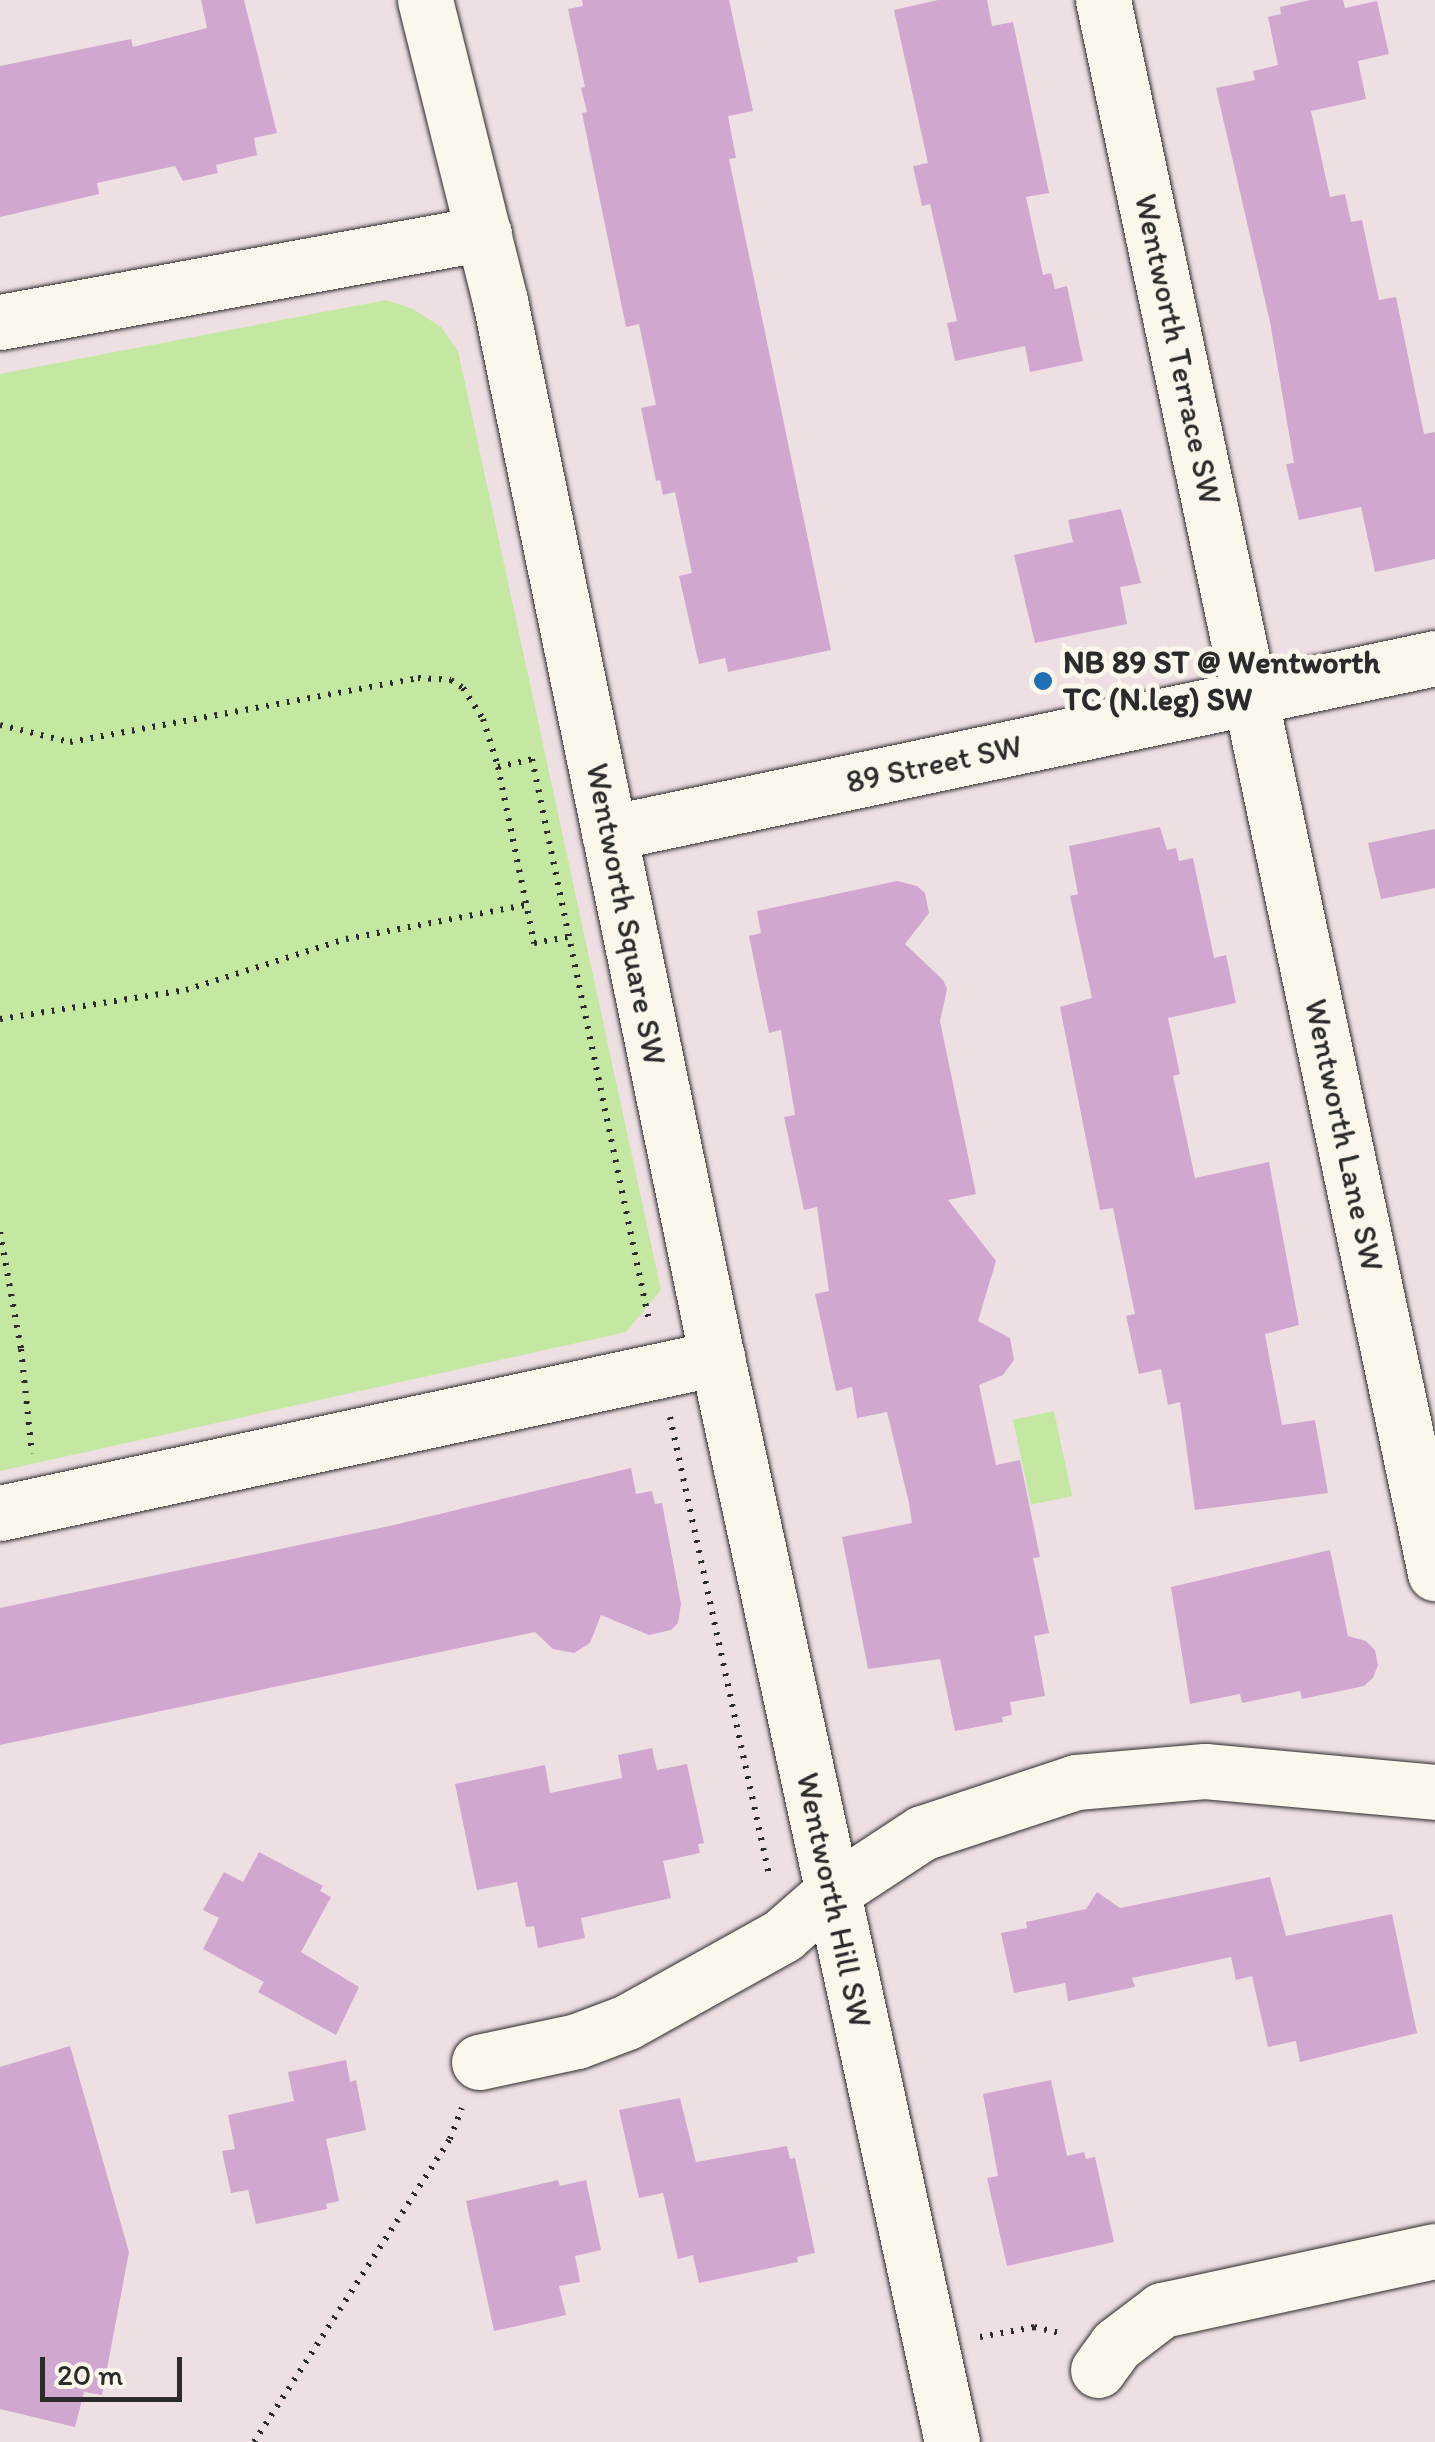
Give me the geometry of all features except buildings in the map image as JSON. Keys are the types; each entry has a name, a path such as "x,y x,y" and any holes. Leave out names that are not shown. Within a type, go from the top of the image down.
{"street":[{"name":"Wentworth Square SW","path":"425,0 484,233 717,1358"},
{"name":"Wentworth Terrace SW","path":"1103,0 1252,697"},
{"path":"0,322 484,233"},
{"name":"89 Street SW","path":"610,833 1435,658"},
{"name":"Wentworth Lane SW","path":"1252,697 1435,1573"},
{"path":"20,1508 717,1358"},
{"name":"Wentworth Hill SW","path":"717,1358 952,2442"},
{"path":"480,2062 577,2041 628,2022 783,1934 832,1892 922,1833 1076,1782 1205,1771 1435,1792"},
{"path":"1107,2358 1162,2310 1435,2251"}],"path":[{"path":"0,724 70,742 437,678 451,680 474,700 498,767 534,943 567,937 532,758 498,767"},
{"path":"0,1019 186,990 346,939 526,905"},
{"path":"0,1232 21,1349 20,1508"},
{"path":"254,2442 450,2139 480,2062"},
{"path":"932,2347 1034,2327 1107,2358"}],"green space":[{"path":"386,300 413,309 441,327 458,351 661,1290 626,1332 0,1471 0,374"},
{"path":"1054,1411 1072,1496 1031,1505 1013,1420"}],"place":[{"name":"NB 89 ST @ Wentworth TC (N.leg) SW","path":"1043,681"}]}
